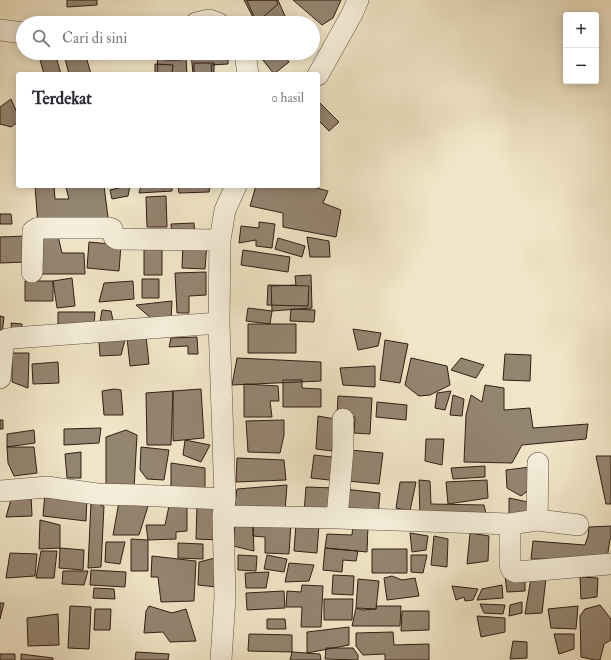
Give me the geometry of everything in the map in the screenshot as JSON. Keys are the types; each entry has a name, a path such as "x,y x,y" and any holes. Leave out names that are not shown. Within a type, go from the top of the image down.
{"street":[{"path":"320,72 352,14 358,0"},
{"path":"0,30 16,32"},
{"path":"246,60 248,72"},
{"path":"221,660 224,597 224,508 219,323 220,240 225,210 235,188"},
{"path":"32,272 32,231 38,228 109,228 112,229 114,237 117,239 220,240"},
{"path":"0,378 3,346 7,339 219,323"},
{"path":"336,518 343,449 343,419"},
{"path":"537,520 538,463"},
{"path":"0,491 47,487 97,494 136,495 224,508 336,518 510,524 537,520 578,525"},
{"path":"510,524 510,565 512,570 516,572 611,564"}],"building":[{"path":"67,0 97,0 97,5 67,7"},
{"path":"244,0 276,0 278,4 264,16 252,16"},
{"path":"278,0 285,16 254,16 247,1"},
{"path":"293,0 341,0 333,18 322,25 320,23 320,16 312,16"},
{"path":"40,60 57,60 60,72 43,72"},
{"path":"65,60 87,60 90,72 68,72"},
{"path":"157,60 186,60 187,72 158,72"},
{"path":"192,60 228,60 228,64 211,65 212,72 193,72"},
{"path":"263,60 287,60 289,62 276,72 272,72"},
{"path":"194,63 214,63 214,72 194,72"},
{"path":"155,64 173,65 172,72 155,72"},
{"path":"11,99 16,110 16,123 11,127 0,124 0,107"},
{"path":"320,103 339,122 329,131 320,122"},
{"path":"35,188 54,188 55,199 69,199 66,188 104,188 109,225 38,226"},
{"path":"130,188 128,196 112,199 110,190"},
{"path":"140,188 172,188 172,191 139,193"},
{"path":"178,188 210,188 209,192 179,193"},
{"path":"255,188 317,188 328,191 323,203 341,210 336,237 283,227 283,213 250,206"},
{"path":"166,196 167,227 147,227 146,197"},
{"path":"0,214 11,214 12,224 0,224"},
{"path":"259,222 275,224 272,248 256,246 256,240 239,243 241,226 259,228"},
{"path":"194,223 195,236 172,237 171,224"},
{"path":"57,232 62,253 84,253 85,274 38,274 36,233"},
{"path":"26,236 27,262 0,263 0,237"},
{"path":"307,237 329,241 330,257 310,257"},
{"path":"278,238 305,246 302,257 275,249"},
{"path":"89,242 121,245 119,271 87,268"},
{"path":"183,242 207,243 205,269 182,268"},
{"path":"144,246 162,246 162,275 144,275"},
{"path":"243,250 290,257 288,272 241,265"},
{"path":"206,272 206,295 189,296 189,313 177,313 175,273"},
{"path":"311,275 312,308 272,311 271,286 296,285 295,276"},
{"path":"72,278 75,306 57,308 53,281"},
{"path":"142,279 159,279 159,298 142,298"},
{"path":"25,281 53,281 53,301 25,301"},
{"path":"133,281 134,299 99,302 104,283"},
{"path":"268,285 309,286 308,306 267,305"},
{"path":"172,301 171,319 153,320 136,305"},
{"path":"248,308 272,311 270,324 246,321"},
{"path":"291,309 315,310 314,322 290,321"},
{"path":"102,310 111,311 114,325 99,328"},
{"path":"58,312 95,312 94,326 58,330"},
{"path":"0,316 4,317 2,334 0,334"},
{"path":"11,323 22,324 22,331 12,332"},
{"path":"248,324 296,324 296,353 248,353"},
{"path":"353,329 381,333 378,346 358,350"},
{"path":"146,336 149,364 130,366 127,338"},
{"path":"197,337 198,354 188,354 188,346 169,347 171,338"},
{"path":"125,340 121,355 100,356 99,342"},
{"path":"385,340 408,344 400,383 380,380"},
{"path":"12,353 29,353 28,388 12,382"},
{"path":"505,354 531,355 530,381 503,380"},
{"path":"237,358 321,362 321,381 232,385"},
{"path":"411,358 447,366 450,385 430,395 419,396 405,385"},
{"path":"461,358 484,365 476,378 451,370"},
{"path":"58,362 59,383 33,384 32,364"},
{"path":"375,366 375,387 343,385 340,368"},
{"path":"283,380 302,380 302,388 321,389 321,407 283,407"},
{"path":"244,384 278,386 279,401 270,401 272,417 244,417"},
{"path":"485,385 504,388 504,410 530,408 533,428 588,424 586,439 522,445 512,463 464,462 466,415 471,395 482,402"},
{"path":"114,389 121,390 123,415 104,415 102,391"},
{"path":"201,389 204,438 173,441 173,391"},
{"path":"173,391 171,445 147,445 146,393"},
{"path":"451,391 445,410 435,408 437,393"},
{"path":"453,395 464,399 462,416 450,415"},
{"path":"338,396 372,398 370,434 354,433 355,417 337,416"},
{"path":"377,402 407,405 406,420 376,417"},
{"path":"318,416 335,419 332,451 316,449"},
{"path":"0,420 3,420 3,429 0,429"},
{"path":"284,420 284,435 280,453 248,452 246,421"},
{"path":"101,428 99,443 64,445 64,429"},
{"path":"34,430 35,443 7,447 7,434"},
{"path":"126,430 137,435 134,489 106,490 106,437"},
{"path":"426,439 444,439 442,465 425,461"},
{"path":"185,440 210,445 201,462 183,455"},
{"path":"7,447 34,447 37,473 14,476 8,463"},
{"path":"141,447 169,450 164,480 147,479 140,470"},
{"path":"350,450 383,453 379,484 347,481"},
{"path":"81,452 81,478 67,478 65,454"},
{"path":"314,455 341,458 338,481 311,478"},
{"path":"596,456 611,456 611,504 606,504"},
{"path":"237,458 284,460 286,480 236,482"},
{"path":"171,463 205,468 205,489 171,490"},
{"path":"485,466 485,477 453,479 451,468"},
{"path":"530,467 530,489 521,496 507,488 506,470"},
{"path":"419,480 430,481 431,504 484,505 487,518 420,518"},
{"path":"487,480 488,498 448,504 446,482"},
{"path":"400,482 416,482 410,511 396,508"},
{"path":"287,485 285,511 234,510 237,489"},
{"path":"306,487 336,488 334,514 304,513"},
{"path":"344,489 380,493 378,516 342,512"},
{"path":"45,492 87,498 86,521 43,516"},
{"path":"31,494 32,516 6,517 12,496"},
{"path":"509,498 533,503 532,514 509,519"},
{"path":"91,502 104,506 101,567 88,568"},
{"path":"119,502 149,503 139,535 113,535"},
{"path":"218,503 219,540 196,539 197,504"},
{"path":"169,506 187,507 187,531 176,532 176,539 148,540 146,525 165,525"},
{"path":"40,520 60,525 60,548 39,549"},
{"path":"253,522 291,523 289,554 265,553 265,537 253,536"},
{"path":"235,523 253,526 254,551 233,546"},
{"path":"296,523 319,524 317,553 294,551"},
{"path":"353,524 368,525 367,552 325,548 327,534 352,535"},
{"path":"611,526 611,539 607,559 531,559 533,541 585,545 589,527"},
{"path":"410,533 428,536 426,550 412,552"},
{"path":"470,533 489,536 488,561 467,564"},
{"path":"434,536 448,539 447,567 431,565"},
{"path":"131,539 148,540 148,571 131,571"},
{"path":"106,542 125,542 120,564 105,562"},
{"path":"178,543 203,544 203,559 178,558"},
{"path":"60,548 84,550 83,570 59,568"},
{"path":"325,548 358,551 356,561 343,560 342,572 323,570"},
{"path":"372,549 407,549 407,573 372,573"},
{"path":"41,551 57,551 54,578 36,578"},
{"path":"10,553 37,554 35,576 6,578"},
{"path":"238,555 257,556 256,571 238,570"},
{"path":"267,555 287,559 284,572 264,569"},
{"path":"411,555 427,555 423,573 411,572"},
{"path":"152,556 196,561 194,601 161,602 158,577 151,577"},
{"path":"215,558 216,587 198,585 199,562"},
{"path":"289,563 314,565 309,581 285,582"},
{"path":"91,570 126,572 125,587 90,585"},
{"path":"63,571 88,571 84,585 62,584"},
{"path":"269,572 266,588 246,588 245,573"},
{"path":"333,575 354,576 353,595 332,594"},
{"path":"392,576 402,580 415,578 419,596 387,600 384,578"},
{"path":"505,576 525,577 525,591 507,592"},
{"path":"580,577 598,578 597,597 581,599"},
{"path":"531,578 546,578 542,613 525,614"},
{"path":"358,579 379,581 376,609 356,608"},
{"path":"302,585 323,586 321,627 301,627 302,607 286,607 287,591 301,592"},
{"path":"502,585 503,598 477,600 482,589"},
{"path":"452,586 478,589 473,600 465,601 464,597 456,600"},
{"path":"94,588 114,589 115,599 93,598"},
{"path":"284,591 285,608 247,610 246,593"},
{"path":"324,599 353,599 352,620 324,620"},
{"path":"522,602 522,613 509,616 510,605"},
{"path":"0,603 4,603 0,619"},
{"path":"480,604 505,605 503,614 484,613"},
{"path":"600,605 611,619 611,640 604,644 600,660 581,657 580,616 585,609"},
{"path":"70,606 91,607 89,649 68,648"},
{"path":"149,606 172,613 186,609 196,641 170,642 163,632 144,633 146,611"},
{"path":"377,606 401,606 400,626 352,626 356,608 362,610 376,609"},
{"path":"578,606 576,629 551,628 548,609"},
{"path":"95,609 111,609 110,630 94,630"},
{"path":"402,611 429,611 429,630 401,631"},
{"path":"58,614 59,645 28,646 27,618"},
{"path":"477,616 505,618 505,632 481,637"},
{"path":"267,619 285,619 286,629 267,629"},
{"path":"349,627 349,645 307,653 307,632"},
{"path":"393,632 394,645 429,644 429,660 385,660 385,654 363,655 356,646 356,633"},
{"path":"249,634 292,635 292,652 248,651"},
{"path":"554,634 574,634 574,649 559,654"},
{"path":"513,641 527,642 527,658 510,659"},
{"path":"326,648 353,648 358,655 358,660 325,659"},
{"path":"136,652 169,654 168,660 135,660"},
{"path":"292,652 320,654 321,660 290,660"},
{"path":"0,654 15,654 15,660 0,660"},
{"path":"21,654 53,658 53,660 21,660"}]}
